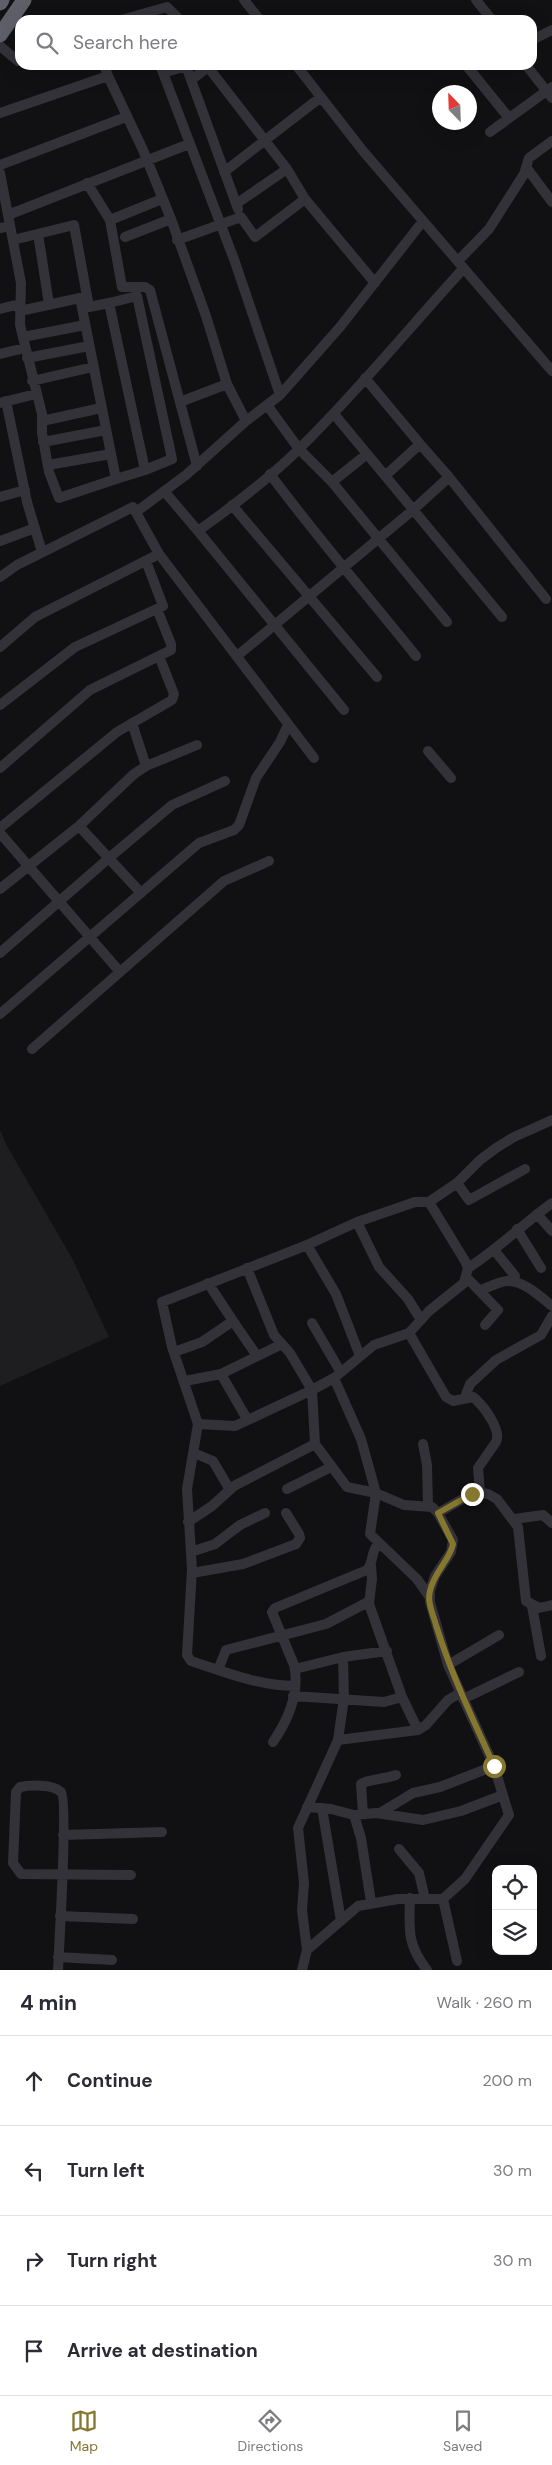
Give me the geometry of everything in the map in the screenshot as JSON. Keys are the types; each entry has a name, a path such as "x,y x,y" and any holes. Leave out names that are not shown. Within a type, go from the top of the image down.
{"highway":[{"path":"0,35 24,0"}],"street":[{"path":"244,0 256,15"},
{"path":"476,0 488,15"},
{"path":"148,15 167,7 175,15"},
{"path":"537,38 552,30"},
{"path":"0,46 15,58"},
{"path":"106,70 146,159 170,219 206,316 227,384 246,421"},
{"path":"161,70 220,224 280,395"},
{"path":"187,70 241,217 255,237 305,199"},
{"path":"191,80 205,70"},
{"path":"213,70 287,169 305,199 375,283"},
{"path":"300,70 423,221 552,371"},
{"path":"470,70 509,118"},
{"path":"490,132 550,92 530,70"},
{"path":"0,113 108,76"},
{"path":"224,172 321,97"},
{"path":"0,165 126,117"},
{"path":"198,532 300,449 334,414 489,229 524,174 528,158 552,141"},
{"path":"8,215 146,159 189,144"},
{"path":"526,167 552,202"},
{"path":"236,204 287,169"},
{"path":"0,173 8,215 5,227 12,240 21,283 20,307 23,337 42,421 43,442 48,466 59,498 145,470 172,459 137,296 89,307 74,225 12,240"},
{"path":"86,183 110,220 122,286 124,289 145,287 150,290 197,466"},
{"path":"110,220 162,199"},
{"path":"177,240 241,217"},
{"path":"125,237 170,219"},
{"path":"136,512 197,466 246,421 280,395 375,283 423,221"},
{"path":"38,234 49,304"},
{"path":"0,309 49,304 80,298 116,479"},
{"path":"110,303 145,470"},
{"path":"23,337 85,325"},
{"path":"0,354 89,346"},
{"path":"32,381 93,367"},
{"path":"365,378 449,477 546,599"},
{"path":"180,402 227,384"},
{"path":"36,394 3,402 42,552"},
{"path":"267,405 300,449 332,482 447,622"},
{"path":"42,421 101,408"},
{"path":"334,414 502,617"},
{"path":"43,442 106,430"},
{"path":"385,476 420,444"},
{"path":"48,466 111,454"},
{"path":"332,482 367,454"},
{"path":"270,474 416,656"},
{"path":"237,656 414,510 449,477"},
{"path":"0,498 25,490"},
{"path":"164,491 344,710"},
{"path":"232,505 377,677"},
{"path":"0,577 17,564 133,507 159,554 314,758"},
{"path":"0,542 35,528"},
{"path":"0,647 36,617 159,554"},
{"path":"0,705 75,647 157,609 163,604 146,561"},
{"path":"0,768 90,690 160,656 171,647 157,609"},
{"path":"0,828 132,723 170,702 174,697 160,656"},
{"path":"132,723 146,766"},
{"path":"0,1014 200,843 234,830 239,825 256,778 276,748 288,725"},
{"path":"0,889 79,826 146,766 196,745"},
{"path":"428,751 451,778"},
{"path":"0,954 108,858 172,806 225,781"},
{"path":"79,826 141,892"},
{"path":"0,833 120,972"},
{"path":"32,1049 224,882 269,861"},
{"path":"402,1697 384,1702 294,1691 191,1661 187,1655 192,1573 187,1484 198,1424 174,1352 162,1302 208,1282 307,1245 357,1222 415,1202 429,1202 457,1183 480,1160 496,1148 514,1137 552,1120"},
{"path":"457,1183 468,1200 525,1169"},
{"path":"429,1202 467,1273 498,1310 485,1325"},
{"path":"198,1424 235,1426 312,1390 337,1374 374,1345 409,1333 464,1283 467,1273 495,1251 518,1229 552,1203"},
{"path":"537,1214 552,1231"},
{"path":"357,1222 380,1267 408,1299 422,1320"},
{"path":"518,1229 542,1268"},
{"path":"307,1245 336,1294 360,1356"},
{"path":"495,1251 515,1276"},
{"path":"247,1268 274,1335 290,1353 312,1390 315,1444 343,1484 350,1490 376,1493 404,1505 428,1506 438,1513 453,1544 451,1552 436,1572 429,1596"},
{"path":"208,1282 257,1356"},
{"path":"480,1290 504,1282 514,1282 528,1288 552,1306"},
{"path":"174,1352 202,1342 233,1321"},
{"path":"306,1950 358,1906 371,1902 410,1898 443,1899 465,1879 510,1815 494,1766 448,1665 429,1596 417,1579 370,1534 376,1493 361,1439 337,1374 312,1323"},
{"path":"465,1397 470,1384 496,1360 537,1338 551,1325"},
{"path":"409,1333 446,1397 453,1401 465,1397 477,1400 496,1429 498,1437 478,1468 480,1492"},
{"path":"185,1381 222,1374 280,1344"},
{"path":"222,1374 247,1419"},
{"path":"188,1522 212,1506 230,1490 315,1444"},
{"path":"424,1444 427,1465 428,1506"},
{"path":"194,1453 214,1461 230,1490"},
{"path":"287,1489 331,1467"},
{"path":"438,1513 472,1494 480,1492 496,1499 514,1518 520,1532 526,1602 532,1606 542,1608 552,1605"},
{"path":"191,1552 215,1544 240,1525 265,1513"},
{"path":"192,1573 243,1564 296,1544 300,1538 299,1534 286,1513"},
{"path":"514,1518 529,1515 550,1517"},
{"path":"379,1543 372,1551 372,1579 368,1602 402,1697 418,1730"},
{"path":"273,1742 286,1722 294,1691 295,1669 272,1612 275,1608 367,1570 371,1566"},
{"path":"218,1670 226,1650 326,1624 368,1602"},
{"path":"532,1606 541,1656"},
{"path":"448,1665 499,1635"},
{"path":"295,1669 343,1657 387,1651"},
{"path":"302,1970 306,1950 302,1910 304,1883 298,1833 307,1807 338,1740 344,1698 343,1657"},
{"path":"338,1740 418,1730 426,1725 446,1702 520,1672"},
{"path":"380,1813 413,1793 440,1787 494,1766"},
{"path":"371,1902 361,1838 359,1814 361,1784 366,1781 382,1780 396,1775"},
{"path":"58,1970 58,1957 62,1876 65,1799 62,1792 54,1788 20,1787 16,1792 13,1863 21,1874 62,1876 131,1875"},
{"path":"307,1807 359,1814 380,1813 423,1820 462,1812 503,1795"},
{"path":"322,1808 340,1921"},
{"path":"63,1835 162,1832"},
{"path":"400,1849 419,1873 425,1898"},
{"path":"410,1898 409,1934 415,1954 427,1970"},
{"path":"443,1899 457,1961"},
{"path":"60,1916 133,1919"},
{"path":"58,1957 112,1960"}],"shaded area":[{"path":"0,1130 7,1146 73,1260 109,1337 0,1386"}],"route":[{"path":"472,1494 438,1513 453,1540 453,1544 451,1552 436,1572 429,1596 448,1665 494,1766"}]}
